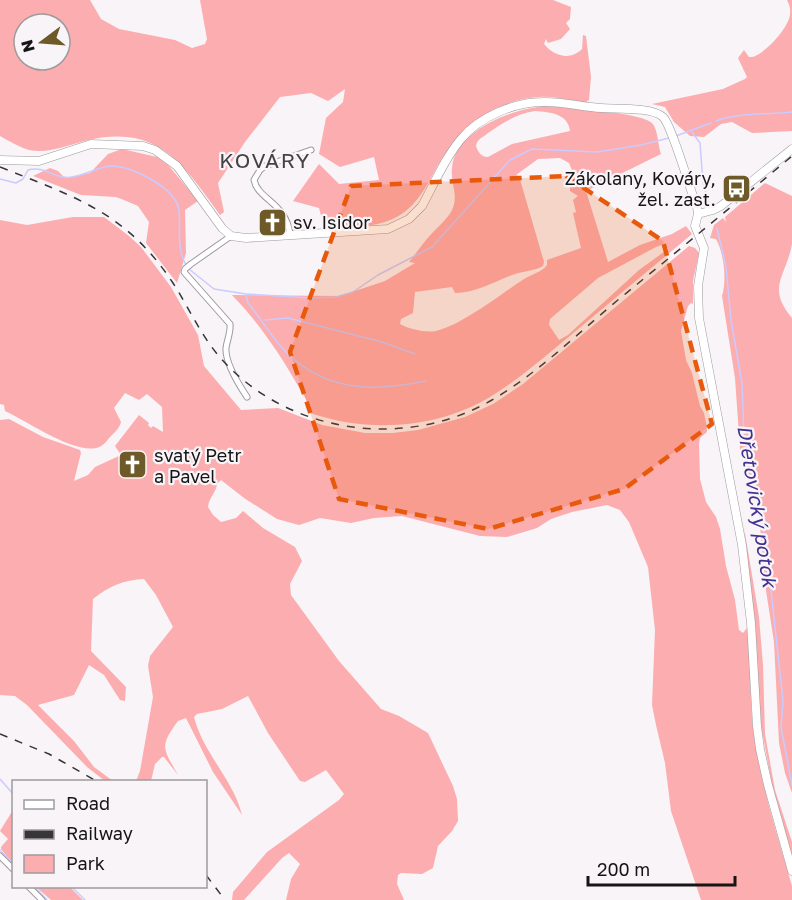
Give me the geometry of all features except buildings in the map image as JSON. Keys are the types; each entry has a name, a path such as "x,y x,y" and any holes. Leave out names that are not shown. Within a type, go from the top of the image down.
{"main road":[{"path":"0,160 39,160 91,144 129,144 155,150 177,166 222,228 231,236 246,238 381,230 409,219 422,206 462,137 495,115 519,105 544,102 592,108 651,111 662,116 671,132 698,214 695,226 704,248 698,286 699,318 742,545 752,634 757,726 768,785 792,871"},
{"path":"698,214 721,206 792,149"}],"street":[{"path":"290,235 285,216 258,189 254,180 262,168 311,150"},
{"path":"231,236 191,264 184,272 230,324 226,354 234,377 247,397"},
{"path":"0,855 12,868"},
{"path":"30,888 42,900"}],"highlighted area":[{"path":"566,176 663,241 712,424 624,489 488,529 339,499 290,352 351,186"}],"green space":[{"path":"0,0 90,0 101,19 119,29 175,40 192,48 205,44 207,39 200,0 553,0 571,7 570,19 566,23 570,29 561,39 548,43 546,39 544,44 552,52 567,56 582,49 583,35 586,36 591,77 589,100 585,103 540,97 508,103 494,110 457,139 413,205 400,215 374,225 325,230 319,208 293,201 319,164 339,184 379,180 374,157 340,167 319,154 326,118 343,102 345,89 328,101 311,93 280,97 245,142 218,183 224,212 220,215 181,165 167,152 151,143 133,138 113,137 88,140 51,150 36,151 0,136"},
{"path":"787,0 792,0 792,131 752,133 732,122 721,124 704,137 690,136 674,122 665,107 652,104 723,89 745,79 747,77 738,58 744,50 749,57 760,53 780,34 789,20 790,8"},
{"path":"546,106 618,113 645,119 654,126 661,154 586,191 608,262 640,245 672,234 686,226 692,234 524,374 469,408 425,421 379,425 332,419 310,413 305,397 275,348 232,295 340,296 385,281 415,263 409,262 454,206 452,168 463,143 475,132 503,116","holes":["535,111 553,113 562,117 569,125 570,131 512,144 488,157 479,152 476,146 482,137 510,119","560,158 569,163 573,173 573,184 570,185 570,191 578,196 573,200 576,212 573,213 581,248 547,260 547,265 542,269 469,316 446,328 427,331 400,324 401,319 413,313 415,292 452,287 455,293 471,291 543,266 544,262 519,176 516,175 538,159","664,244 668,249 639,270 568,335 559,340 549,325 550,319 598,278"]},
{"path":"122,149 157,157 169,166 198,201 185,210 186,253 177,283 146,243 149,222 138,206 116,197 81,195 33,176 50,168 58,171 65,178 90,173 108,154"},
{"path":"765,183 792,196 792,244 779,290 784,307 792,318 792,793 779,743 774,642 765,584 758,502 740,449 735,378 722,296 723,259 716,239 710,238 714,225 723,218 726,222 725,217"},
{"path":"73,217 104,217 141,247 171,287 198,335 204,366 241,410 278,408 322,425 365,433 418,430 465,417 493,404 523,384 689,246 695,248 699,253 693,281 693,304 688,306 681,331 686,360 692,373 707,428 699,444 700,479 706,502 716,517 720,529 739,630 743,633 747,628 748,631 752,717 756,749 792,886 792,900 701,900 671,811 665,763 652,705 655,630 648,567 629,522 620,510 607,505 572,512 551,519 537,528 507,537 480,536 402,516 374,518 351,523 320,518 299,525 277,519 221,480 217,484 208,507 213,515 221,522 236,518 243,511 263,528 295,547 302,561 290,584 291,595 339,661 381,709 399,716 428,733 453,786 457,799 458,821 438,846 433,868 422,874 401,873 398,875 397,884 404,900 286,900 291,879 300,864 289,853 244,900 232,900 233,892 267,852 344,794 326,770 305,782 300,781 268,733 248,696 222,709 197,714 194,717 204,742 238,802 242,815 213,772 186,718 178,721 168,737 165,748 178,775 162,757 155,764 151,780 136,780 153,697 148,666 150,656 173,627 156,595 144,579 117,584 93,599 91,651 126,687 125,701 120,700 104,675 89,665 74,695 38,705 74,741 94,767 112,780 104,780 87,767 27,705 15,696 0,695 0,420 9,419 43,437 80,450 74,481 88,475 95,467 121,455 115,446 139,415 149,423 151,428 153,426 163,432 162,407 147,394 139,400 125,393 114,408 121,422 119,427 104,444 96,448 75,446 62,441 5,411 4,405 0,404 0,220 27,225"},
{"path":"744,527 759,617 765,734 775,790 792,842 792,857 772,784 761,726 755,623"},
{"path":"12,812 12,863 1,849 8,839 0,831"},
{"path":"37,888 71,888 83,900 51,900"}],"waterway":[{"path":"716,121 744,115 792,112"},
{"name":"Dřetovický potok","path":"676,136 711,123"},
{"name":"Dřetovický potok","path":"692,132 700,143 703,183 710,207"},
{"path":"189,269 214,289 246,294 311,298 336,297 353,292 378,275 432,247 510,160 532,149 597,152 669,138"},
{"path":"0,179 16,183 23,179 28,170 34,169 72,177 112,166 141,174 162,186 176,202 179,210 181,251 186,265"},
{"name":"Dřetovický potok","path":"717,228 726,267 731,320 742,383 744,437 760,508 767,553 783,701 781,727 792,785"},
{"path":"246,295 248,303 280,346 301,365 317,375 351,386 369,387 387,387 426,381"},
{"path":"265,320 288,318 382,342 415,354"},
{"path":"0,779 12,793"},
{"path":"0,850 12,863"},
{"path":"36,888 47,900"},
{"path":"73,888 85,900"}],"railway":[{"path":"0,167 75,198 117,223 137,239 173,283 204,336 219,356 254,389 285,407 319,420 354,427 389,429 425,425 459,415 510,389 544,364 792,156"},
{"path":"0,734 49,754 94,780"},
{"path":"207,876 225,900"}],"place":[{"name":"Zákolany, Kováry, žel. zast.","path":"737,188"},
{"name":"sv. Isidor","path":"272,222"},
{"name":"svatý Petr a Pavel","path":"133,465"}],"district":[{"name":"KOVÁRY","path":"265,160"}]}
